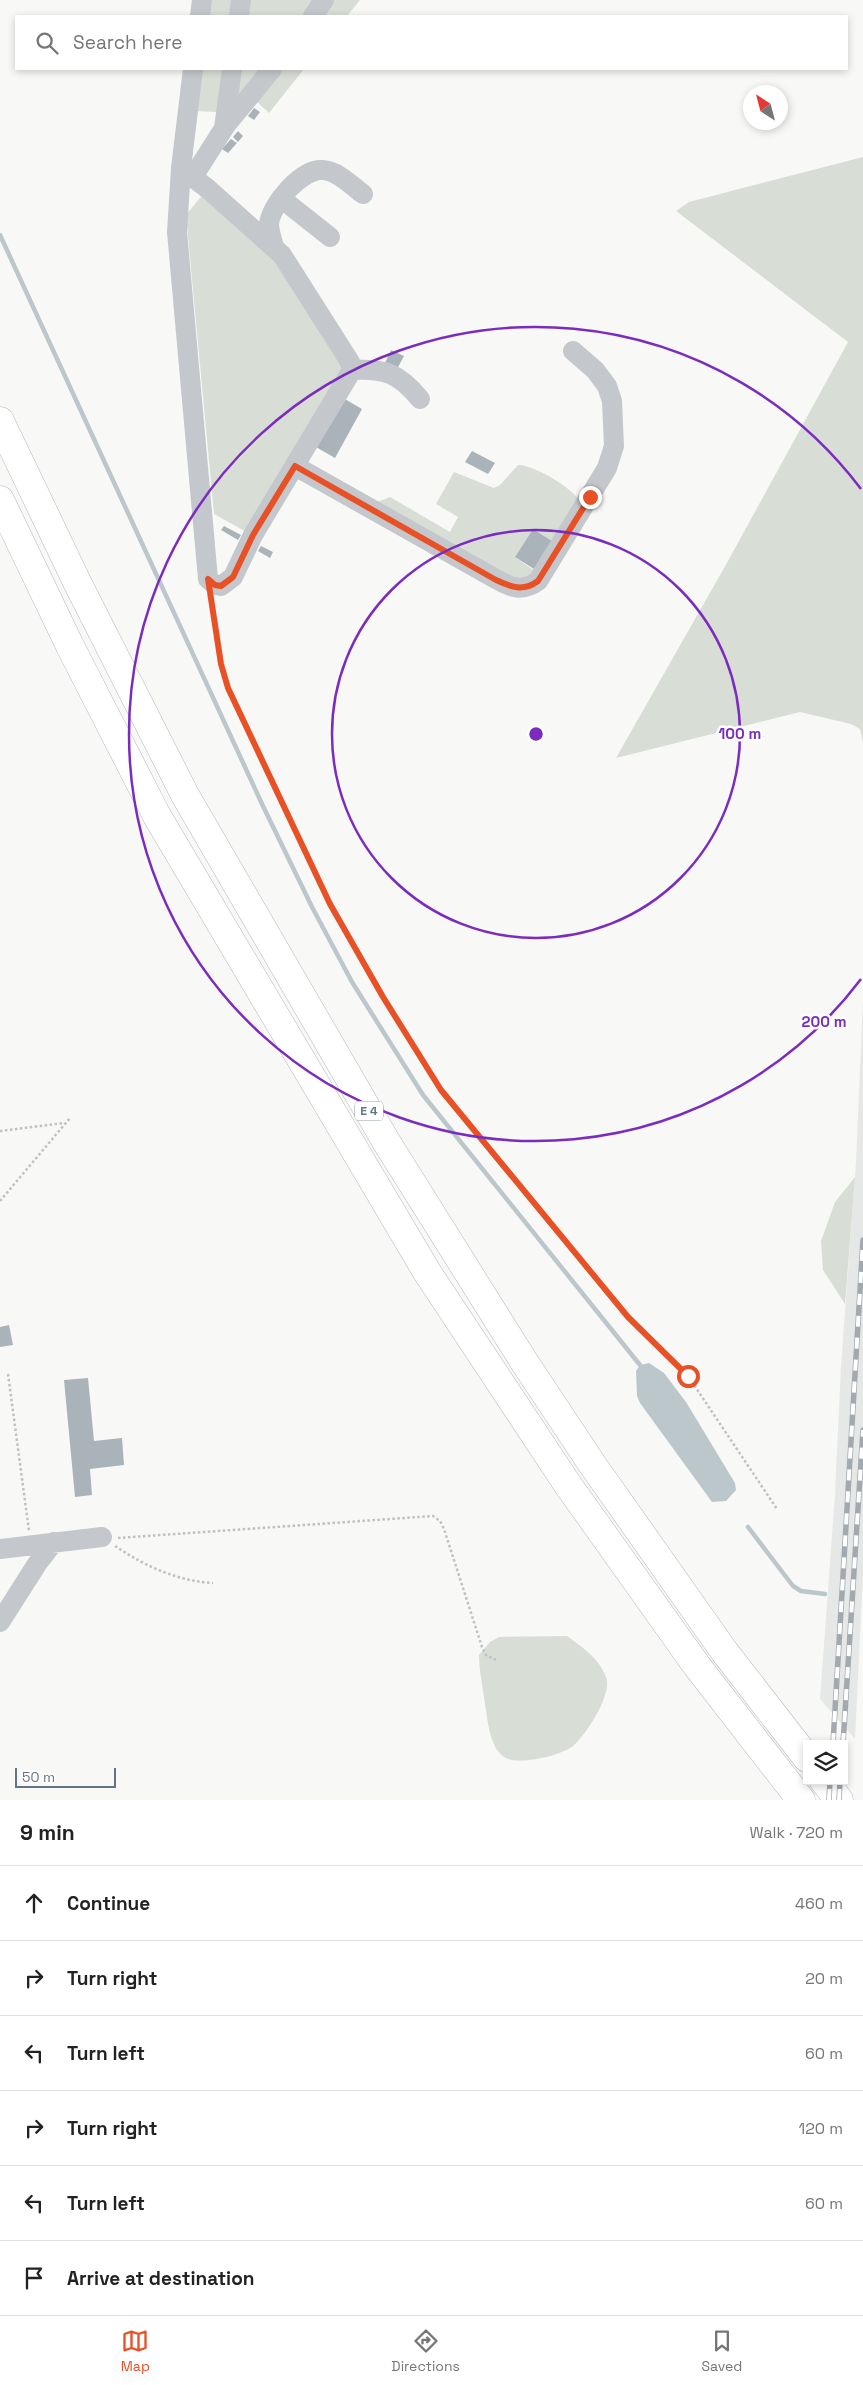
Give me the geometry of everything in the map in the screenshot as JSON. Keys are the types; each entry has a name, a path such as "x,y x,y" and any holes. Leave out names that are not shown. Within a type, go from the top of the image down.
{"highway":[{"name":"E 4","path":"0,421 77,582 185,795 387,1143 523,1360 592,1464 724,1651 803,1753"},
{"name":"E 4","path":"0,500 70,646 158,816 427,1272 568,1485 698,1666 801,1800"},
{"path":"827,1785 839,1800"}],"street":[{"path":"200,15 202,0"},
{"path":"239,15 241,0"},
{"path":"314,15 324,0"},
{"path":"187,173 274,246 282,255 350,362 352,370 253,535 233,577 221,586 215,585 208,579 177,232 187,173 193,70"},
{"path":"224,128 232,70"},
{"path":"187,173 271,70"},
{"path":"274,246 270,221 282,199 297,179 317,170 335,174 363,194"},
{"path":"282,199 330,237"},
{"path":"295,466 496,580 517,589 527,588 538,581 590,497 607,468 614,446 612,401 607,386 595,370 573,351"},
{"path":"352,370 384,371 406,383 420,399"},
{"path":"0,1549 102,1537"},
{"path":"0,1622 37,1564 54,1542"}],"path":[{"path":"208,579 221,664 228,688 330,904 424,1064 441,1090 628,1317 688,1376 777,1509"},
{"path":"0,1201 70,1118"},
{"path":"0,1131 66,1123"},
{"path":"8,1374 29,1545"},
{"path":"102,1537 125,1538 433,1516 440,1521 444,1528 482,1647 486,1655 496,1660"},
{"path":"102,1537 136,1560 154,1568 182,1579 213,1582"}],"shaded area":[{"path":"211,0 360,0 348,15 209,15"},
{"path":"202,70 303,70 269,113 246,92 216,112 196,111"},
{"path":"863,157 863,742 860,729 851,724 800,712 616,758 728,561 848,342 676,211 689,202"},
{"path":"204,193 270,249 346,362 250,534 214,514 186,215"},
{"path":"518,465 532,468 551,477 568,488 578,499 552,541 533,529 515,557 539,574 522,584 370,505 390,497 450,532 458,517 436,504 454,472 494,488 500,485"},
{"path":"863,1001 863,1573 855,1739 820,1699 856,1162"},
{"path":"855,1177 845,1304 823,1270 821,1241 835,1202"},
{"path":"649,1363 664,1373 686,1402 735,1483 736,1490 726,1501 712,1502 640,1403 637,1396 636,1371 640,1365"},
{"path":"567,1636 595,1659 606,1677 606,1693 597,1714 585,1733 567,1750 538,1759 510,1760 499,1752 492,1740 480,1673 479,1655 490,1642 499,1637"}],"building":[{"path":"254,108 260,112 254,120 248,116"},
{"path":"238,131 243,136 238,142 233,137"},
{"path":"231,139 237,143 228,153 222,149"},
{"path":"391,350 404,356 397,369 385,363"},
{"path":"343,398 362,409 335,458 316,447"},
{"path":"472,451 495,463 488,474 465,462"},
{"path":"224,526 241,535 238,540 221,530"},
{"path":"533,529 552,541 534,569 515,557"},
{"path":"261,546 273,552 270,558 258,551"},
{"path":"9,1325 13,1345 0,1347 0,1327"},
{"path":"88,1378 94,1441 122,1438 124,1465 90,1469 92,1495 75,1497 64,1380"}],"waterway":[{"path":"0,235 262,804 312,907 352,982 423,1095 640,1365"},
{"path":"748,1527 793,1586 801,1591 825,1594"}],"railway":[{"path":"833,1740 863,1240"},
{"path":"843,1740 863,1430"},
{"path":"829,1800 830,1785"},
{"path":"839,1800 840,1785"}],"route":[{"path":"590,497 538,581 527,588 517,589 496,580 295,466 253,535 233,577 229,582 221,586 213,584 208,579 223,676 228,688 330,904 424,1064 441,1090 628,1317 688,1376"}]}
